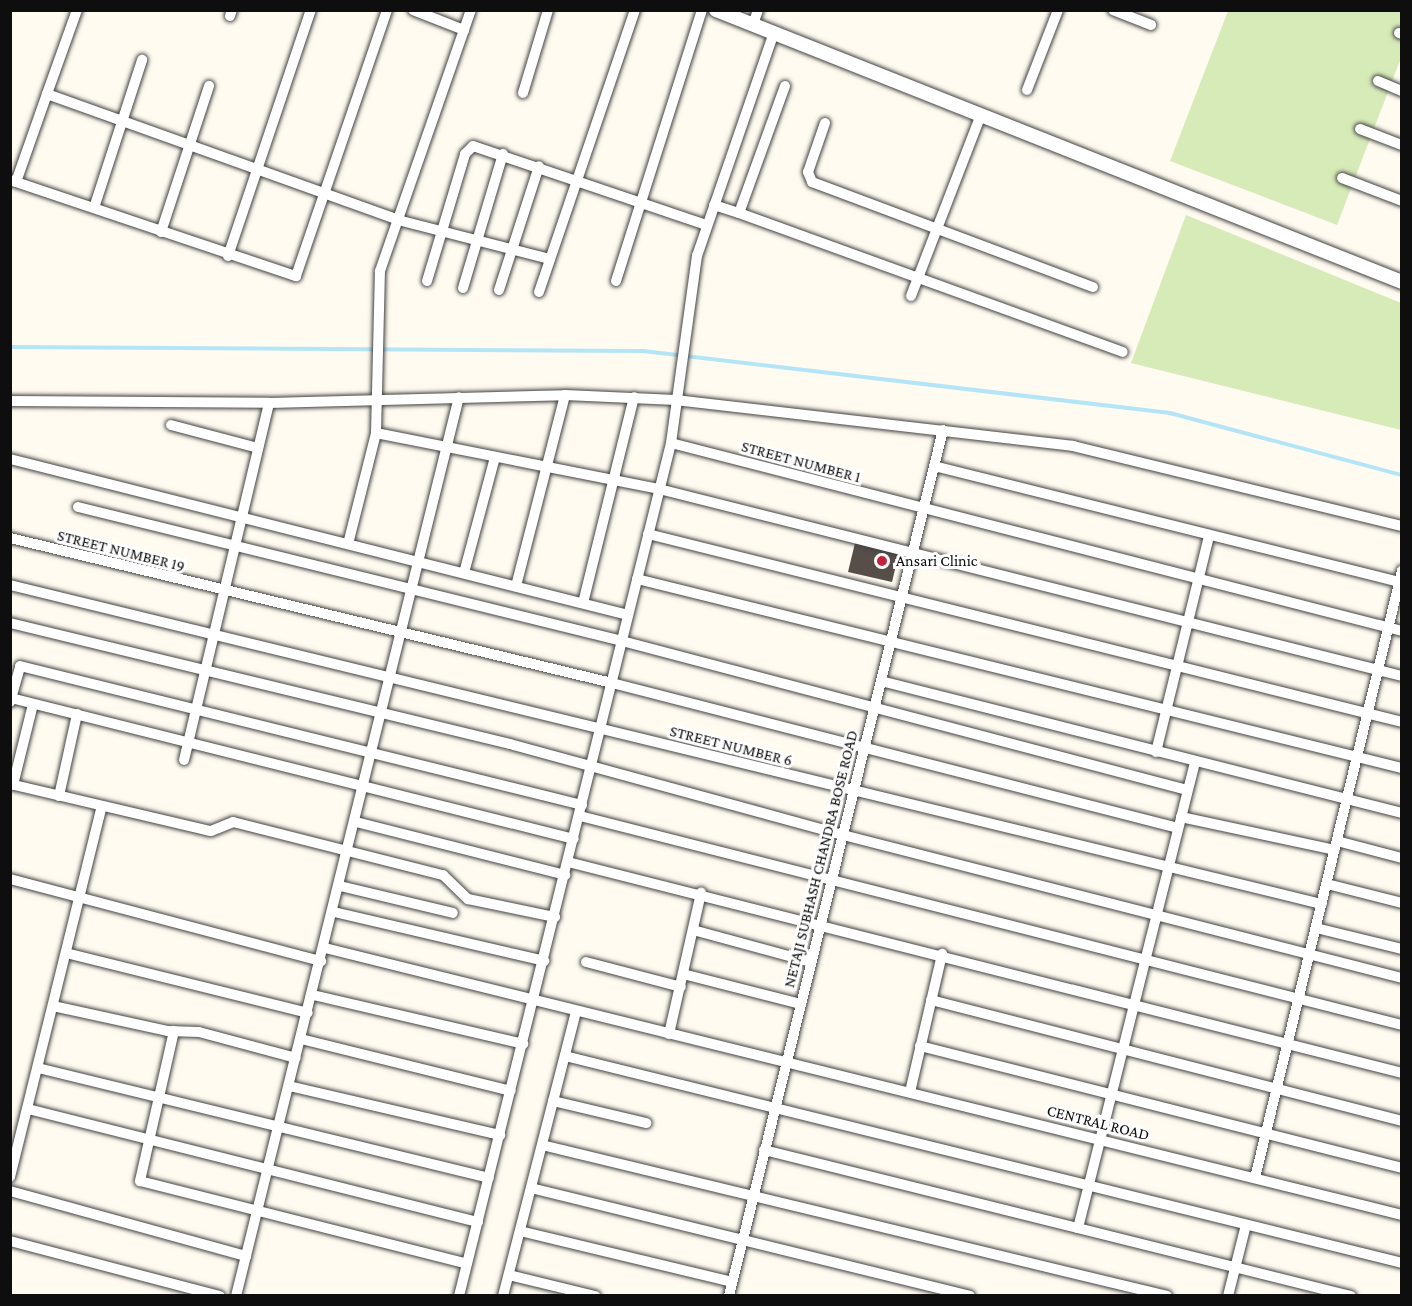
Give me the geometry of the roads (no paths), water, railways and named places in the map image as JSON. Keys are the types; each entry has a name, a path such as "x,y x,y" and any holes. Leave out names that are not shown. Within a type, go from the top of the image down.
{"street":[{"path":"77,10 13,181 228,256 296,276 327,196 387,10"},
{"path":"228,256 311,10"},
{"path":"414,10 464,30"},
{"path":"348,544 376,433 380,394 377,307 380,271 471,10"},
{"path":"523,93 548,10"},
{"path":"539,292 635,10"},
{"path":"616,281 702,10"},
{"path":"716,10 1401,282"},
{"path":"753,24 758,10"},
{"path":"1027,90 1058,10"},
{"path":"1113,10 1151,25"},
{"path":"459,1296 602,729 671,443 688,295 707,225 774,33"},
{"path":"94,208 142,60"},
{"path":"1378,81 1401,91"},
{"path":"161,232 208,86"},
{"path":"739,213 785,86"},
{"path":"47,94 398,220 478,238 550,259"},
{"path":"910,296 981,115"},
{"path":"825,123 808,172 812,182 1093,287"},
{"path":"1360,129 1401,145"},
{"path":"428,281 468,148 503,154 576,178 641,204 707,225"},
{"path":"463,288 503,154"},
{"path":"499,290 539,166"},
{"path":"1342,178 1401,201"},
{"path":"714,205 918,276 1123,352"},
{"path":"10,400 268,404 380,394 459,397 565,395 676,400 943,430 1138,459 1401,526"},
{"path":"516,586 565,395"},
{"path":"236,1296 334,912 459,397"},
{"path":"583,603 634,397"},
{"path":"184,760 268,404"},
{"path":"171,425 258,448"},
{"name":"NETAJI SUBHASH CHANDRA BOSE ROAD","path":"729,1296 943,430"},
{"path":"376,433 660,489 1401,676"},
{"name":"STREET NUMBER 1","path":"671,443 1401,631"},
{"path":"464,573 495,457"},
{"path":"10,459 628,615"},
{"path":"934,466 1209,536 1401,579 1256,1178"},
{"path":"78,507 233,550 622,641 1187,790"},
{"path":"648,534 1401,722"},
{"path":"1156,752 1209,536"},
{"name":"STREET NUMBER 19","path":"10,538 223,592 612,682 864,750 1179,822 1401,858"},
{"path":"637,579 891,639 1401,768"},
{"name":"STREET NUMBER 6","path":"10,585 853,792 1322,904"},
{"path":"10,623 382,713 843,836 1401,978"},
{"path":"574,839 189,740 11,700 20,666 197,706 831,880 1401,1025"},
{"path":"881,681 1401,813"},
{"path":"33,704 12,784 211,831 233,822 349,850 444,875 468,899 555,917"},
{"path":"59,796 77,714"},
{"path":"1078,1228 1110,1093 1195,762"},
{"path":"10,1177 102,806"},
{"path":"356,822 565,875"},
{"path":"568,862 821,922 1401,1073"},
{"path":"10,879 321,961"},
{"path":"1327,884 1401,903"},
{"path":"340,886 453,913"},
{"path":"669,1034 701,893"},
{"path":"334,912 544,961"},
{"path":"1316,928 1401,950"},
{"path":"693,930 811,962"},
{"name":"CENTRAL ROAD","path":"325,948 576,1012 1099,1138 1401,1215"},
{"path":"66,953 308,1013"},
{"path":"910,1092 942,954"},
{"path":"586,962 681,987"},
{"path":"683,974 801,1004"},
{"path":"313,995 523,1044"},
{"path":"931,1000 1401,1121"},
{"path":"53,1006 174,1031 199,1032 296,1058"},
{"path":"503,1296 576,1012"},
{"path":"174,1031 139,1177 144,1184 467,1264"},
{"path":"301,1039 511,1090"},
{"path":"920,1046 1401,1168"},
{"path":"565,1056 1089,1182 1246,1225 1401,1263"},
{"path":"38,1068 489,1178"},
{"path":"289,1086 500,1134"},
{"path":"553,1101 646,1123"},
{"path":"28,1109 267,1172 478,1222"},
{"path":"542,1144 753,1193 1167,1296"},
{"path":"764,1150 1351,1296"},
{"path":"531,1188 743,1236 970,1296"},
{"path":"10,1191 246,1256"},
{"path":"1228,1296 1246,1225"},
{"path":"520,1231 732,1282"},
{"path":"10,1241 220,1296"},
{"path":"509,1275 595,1296"}],"waterway":[{"path":"10,347 643,351 1170,413 1402,475"}],"place":[{"name":"Ansari Clinic","path":"882,561"}]}
